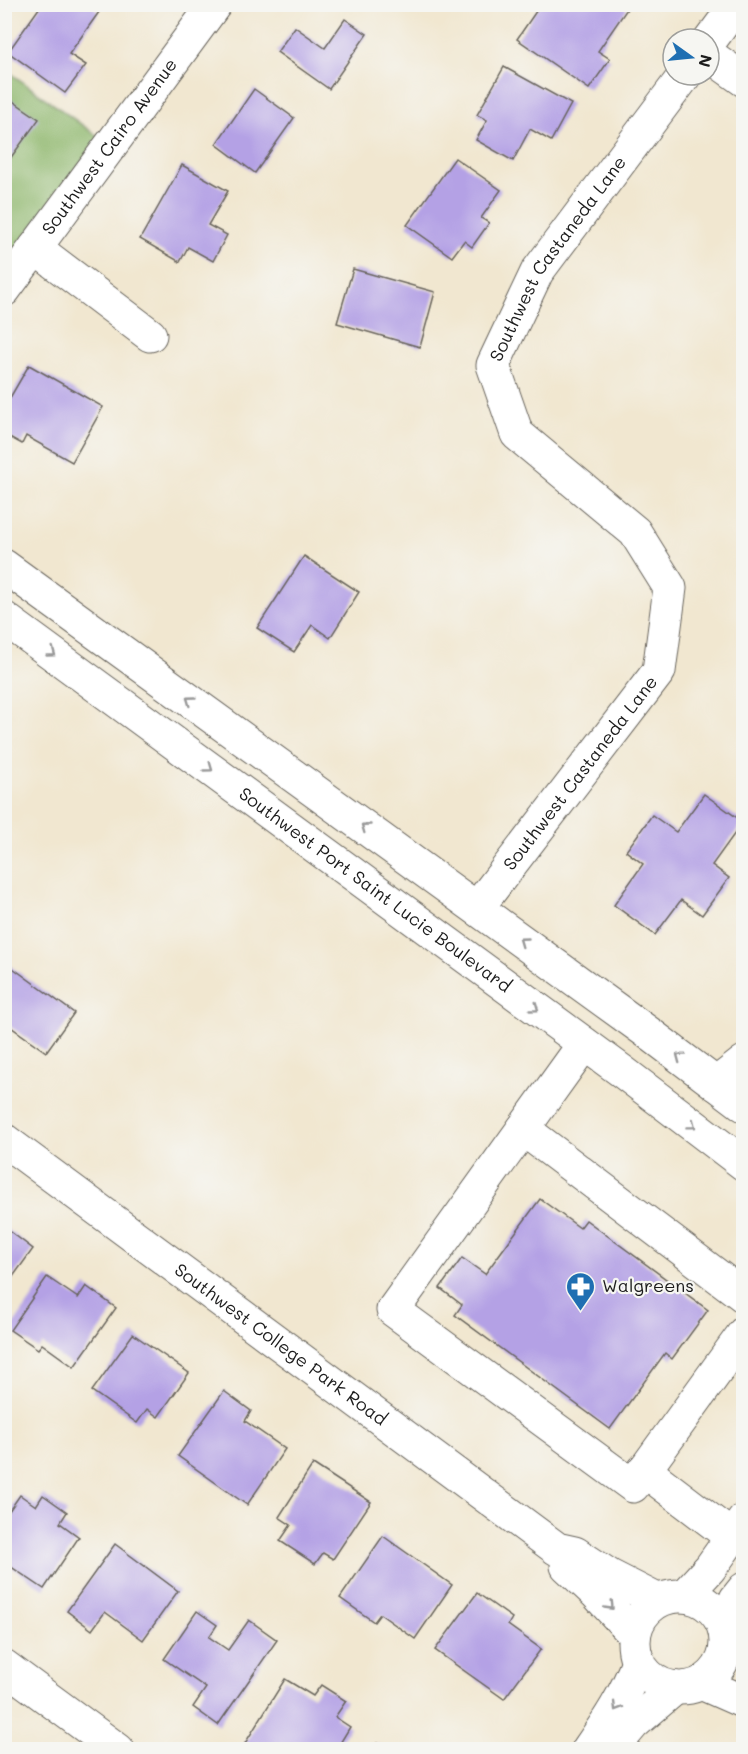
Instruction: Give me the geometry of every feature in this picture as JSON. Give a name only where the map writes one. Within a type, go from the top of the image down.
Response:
[{"type":"street","name":"Southwest Cairo Avenue","points":[[4,290],[215,4]]},
{"type":"street","points":[[720,27],[737,4]]},
{"type":"street","points":[[721,64],[744,80]]},
{"type":"street","name":"Southwest Castaneda Lane","points":[[477,908],[659,671],[670,588],[636,532],[517,434],[493,365],[537,272],[676,87]]},
{"type":"street","points":[[35,248],[150,334]]},
{"type":"street","points":[[4,566],[477,908],[744,1105]]},
{"type":"street","name":"Southwest Port Saint Lucie Boulevard","points":[[4,618],[744,1164]]},
{"type":"street","points":[[584,1044],[393,1310],[633,1486],[744,1333]]},
{"type":"street","points":[[716,1084],[744,1062]]},
{"type":"street","points":[[523,1129],[744,1296]]},
{"type":"street","name":"Southwest College Park Road","points":[[4,1140],[557,1549],[575,1553],[610,1576],[671,1597]]},
{"type":"street","points":[[588,1749],[628,1688],[636,1648],[648,1608],[699,1582],[738,1528],[645,1470]]},
{"type":"street","name":"Southwest College Park Road","points":[[557,1549],[566,1565],[597,1594],[636,1648]]},
{"type":"street","points":[[611,1749],[633,1724],[688,1686],[715,1671],[731,1650],[736,1599],[744,1589]]},
{"type":"street","points":[[671,1597],[698,1599],[708,1606],[719,1616],[731,1650]]},
{"type":"street","points":[[636,1648],[650,1676],[660,1683],[688,1686],[744,1702]]},
{"type":"street","points":[[4,1666],[118,1749]]},
{"type":"green space","points":[[5,69],[100,138],[5,263]]},
{"type":"building","points":[[42,4],[90,4],[99,12],[69,54],[86,65],[65,93],[8,52]]},
{"type":"building","points":[[541,4],[621,4],[627,9],[598,51],[610,59],[589,89],[517,39]]},
{"type":"building","points":[[345,19],[367,34],[329,89],[277,52],[295,27],[325,48]]},
{"type":"building","points":[[504,67],[571,104],[551,141],[530,129],[513,161],[476,140],[487,120],[477,115]]},
{"type":"building","points":[[254,89],[294,118],[255,173],[216,144]]},
{"type":"building","points":[[4,95],[39,119],[4,167]]},
{"type":"building","points":[[455,158],[501,190],[481,218],[489,223],[472,247],[464,241],[452,257],[407,225]]},
{"type":"building","points":[[182,165],[228,191],[208,225],[227,235],[213,261],[188,247],[180,262],[140,239]]},
{"type":"building","points":[[353,269],[435,292],[420,347],[337,323]]},
{"type":"building","points":[[29,365],[103,407],[72,462],[26,436],[22,444],[4,434],[4,408]]},
{"type":"building","points":[[304,556],[359,592],[330,638],[312,625],[294,652],[257,628]]},
{"type":"building","points":[[704,794],[743,822],[712,865],[729,878],[702,915],[681,900],[655,935],[614,905],[643,864],[626,851],[652,815],[676,832]]},
{"type":"building","points":[[6,963],[74,1013],[46,1052],[4,1022]]},
{"type":"building","name":"Walgreens","points":[[540,1199],[580,1228],[586,1220],[708,1310],[672,1359],[665,1353],[610,1429],[455,1315],[462,1305],[440,1288],[462,1258],[485,1274]]},
{"type":"building","points":[[7,1229],[33,1249],[4,1289],[4,1232]]},
{"type":"building","points":[[47,1277],[78,1298],[86,1286],[116,1308],[74,1367],[42,1344],[38,1349],[10,1330]]},
{"type":"building","points":[[133,1334],[189,1373],[158,1417],[147,1409],[137,1423],[92,1391]]},
{"type":"building","points":[[224,1391],[251,1411],[245,1421],[285,1449],[247,1505],[178,1456]]},
{"type":"building","points":[[313,1464],[371,1502],[333,1559],[323,1553],[315,1564],[280,1541],[291,1525],[279,1517]]},
{"type":"building","points":[[20,1495],[36,1506],[43,1495],[67,1512],[60,1523],[79,1537],[44,1589],[4,1562],[4,1518]]},
{"type":"building","points":[[383,1536],[452,1585],[415,1639],[380,1614],[374,1622],[340,1598]]},
{"type":"building","points":[[115,1544],[178,1591],[143,1640],[105,1612],[92,1630],[67,1611]]},
{"type":"building","points":[[477,1593],[512,1618],[508,1625],[541,1649],[504,1699],[435,1650]]},
{"type":"building","points":[[197,1611],[217,1625],[209,1637],[228,1650],[249,1620],[277,1640],[218,1725],[193,1707],[206,1688],[164,1659]]},
{"type":"building","points":[[285,1679],[313,1696],[321,1685],[346,1701],[335,1717],[350,1727],[336,1750],[293,1750],[282,1743],[278,1750],[251,1750],[244,1745]]},
{"type":"building","points":[[377,1743],[387,1750],[373,1750]]},
{"type":"place","name":"Walgreens","points":[[581,1312]]}]
